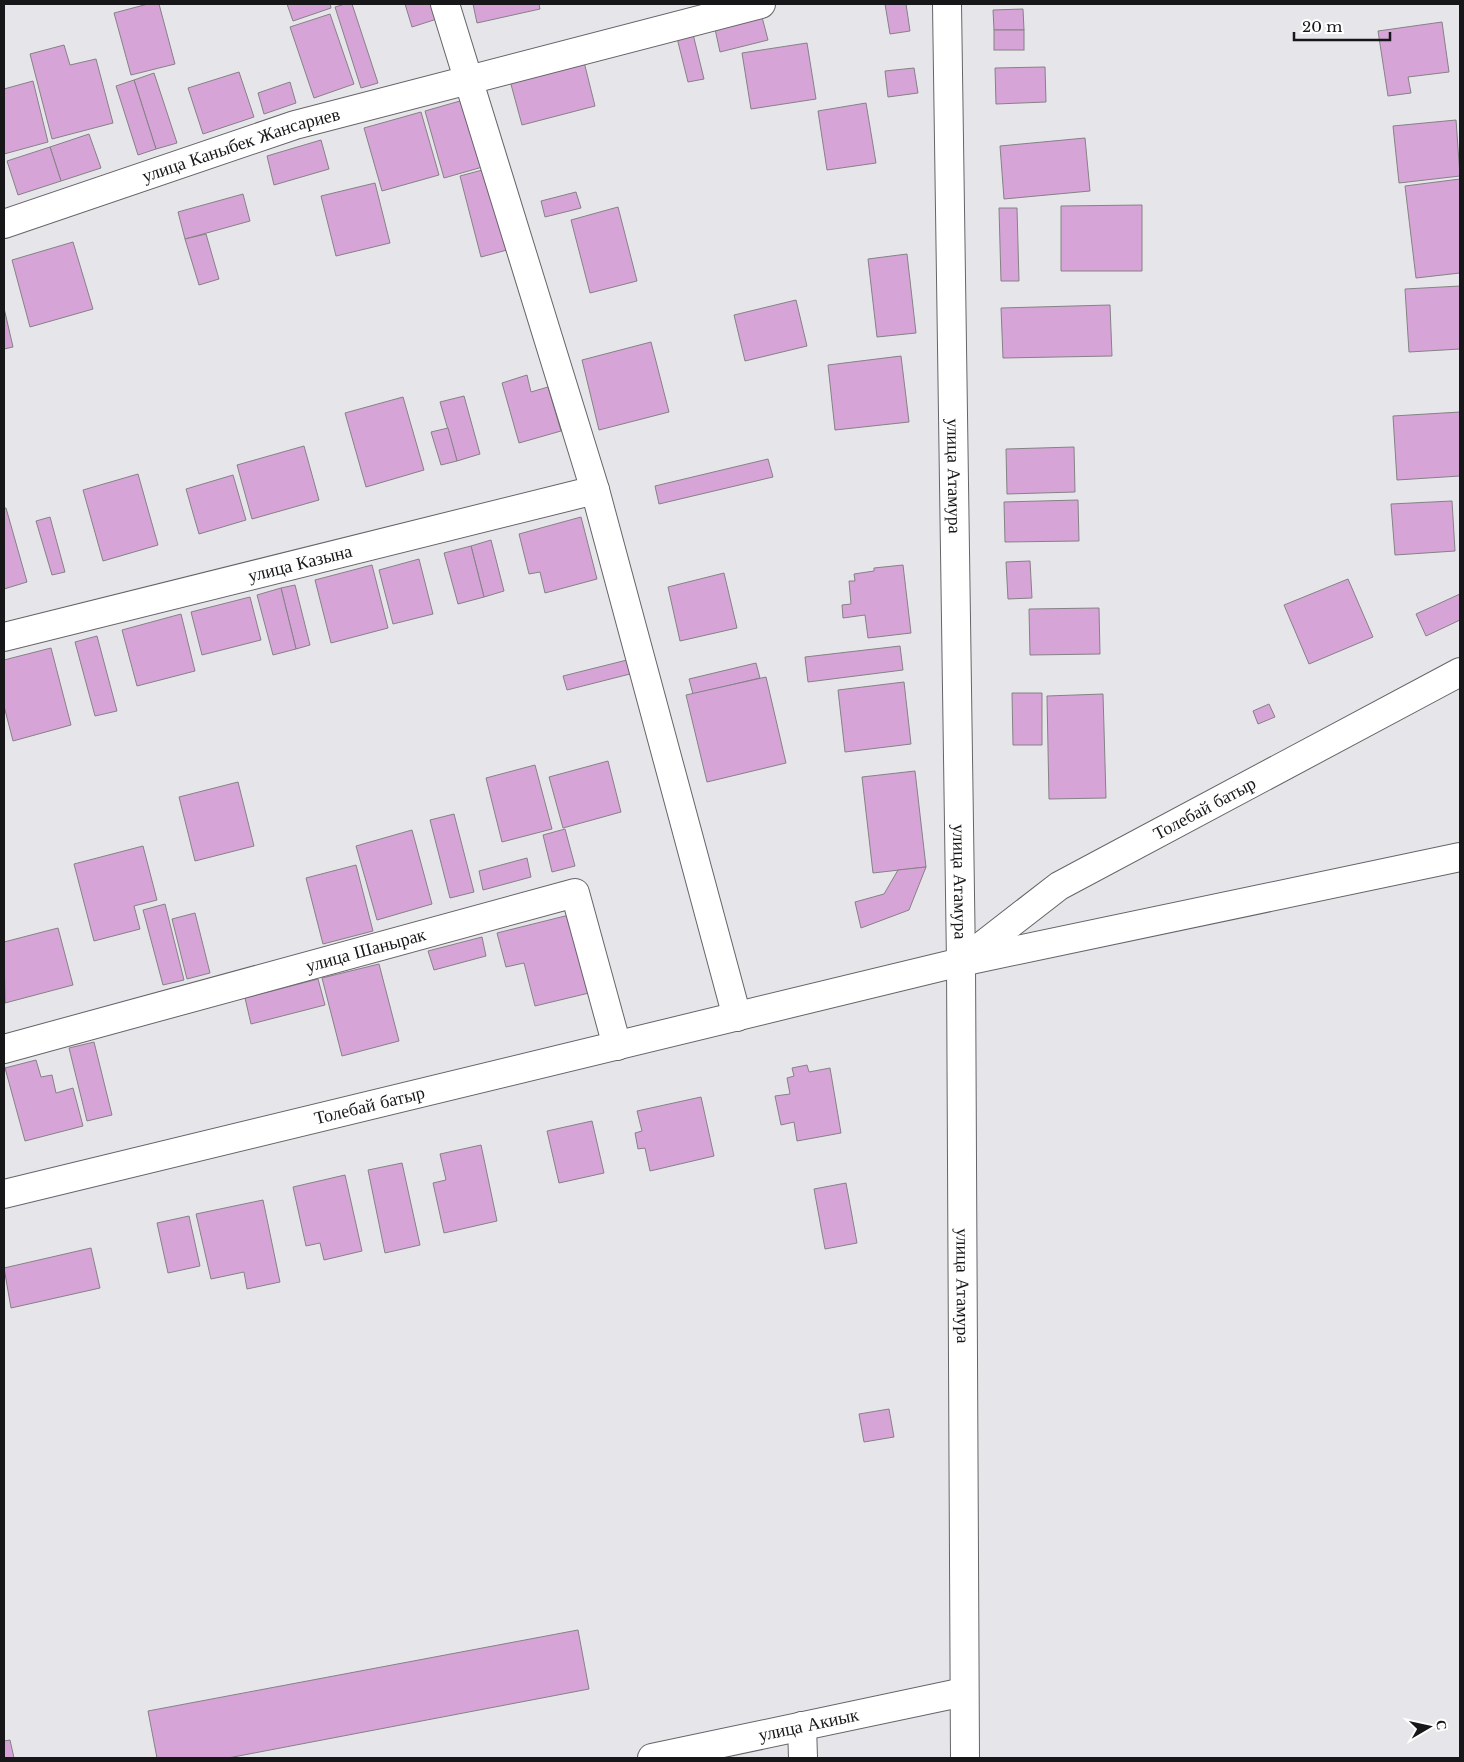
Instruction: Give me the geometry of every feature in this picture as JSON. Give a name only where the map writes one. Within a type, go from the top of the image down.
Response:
[{"type":"street","points":[[445,4],[474,78],[595,490],[737,1017]]},
{"type":"street","name":"улица Каныбек Жансариев","points":[[4,224],[295,125],[761,4]]},
{"type":"street","name":"улица Атамура","points":[[947,4],[961,962],[965,1758]]},
{"type":"street","name":"улица Казына","points":[[4,636],[595,490]]},
{"type":"street","name":"Толебай батыр","points":[[961,962],[1059,886],[1460,672]]},
{"type":"street","name":"Толебай батыр","points":[[4,1194],[961,962],[1460,857]]},
{"type":"street","name":"улица Шанырак","points":[[4,1049],[574,893],[617,1046]]},
{"type":"street","name":"улица Акиык","points":[[652,1758],[964,1692]]},
{"type":"street","points":[[802,1726],[802,1758]]},
{"type":"building","points":[[148,4],[159,4],[175,64],[131,75],[114,13]]},
{"type":"building","points":[[287,4],[330,4],[331,8],[293,21]]},
{"type":"building","points":[[352,4],[378,83],[361,88],[335,7]]},
{"type":"building","points":[[405,4],[435,4],[440,18],[412,27]]},
{"type":"building","points":[[473,4],[539,4],[540,9],[477,23]]},
{"type":"building","points":[[885,4],[906,4],[910,31],[890,34]]},
{"type":"building","points":[[1023,9],[1024,30],[994,30],[993,10]]},
{"type":"building","points":[[330,14],[354,84],[314,98],[290,27]]},
{"type":"building","points":[[762,17],[768,40],[720,52],[715,29]]},
{"type":"building","points":[[1442,22],[1449,72],[1408,77],[1411,93],[1388,96],[1378,31]]},
{"type":"building","points":[[692,30],[704,79],[688,82],[676,34]]},
{"type":"building","points":[[994,30],[1024,30],[1024,50],[994,50]]},
{"type":"building","points":[[807,43],[816,99],[751,109],[742,53]]},
{"type":"building","points":[[64,45],[70,65],[96,59],[113,123],[52,139],[30,54]]},
{"type":"building","points":[[583,58],[595,106],[522,125],[509,77]]},
{"type":"building","points":[[1045,67],[1046,102],[996,104],[995,68]]},
{"type":"building","points":[[914,68],[918,93],[888,97],[885,71]]},
{"type":"building","points":[[239,72],[254,117],[203,134],[188,88]]},
{"type":"building","points":[[154,73],[177,143],[156,149],[134,80]]},
{"type":"building","points":[[134,80],[156,149],[138,155],[116,86]]},
{"type":"building","points":[[33,81],[48,142],[4,154],[4,89]]},
{"type":"building","points":[[290,82],[296,103],[264,114],[258,93]]},
{"type":"building","points":[[467,99],[486,166],[444,178],[425,111]]},
{"type":"building","points":[[866,103],[876,163],[827,170],[818,111]]},
{"type":"building","points":[[421,112],[439,175],[382,191],[364,128]]},
{"type":"building","points":[[1456,120],[1460,176],[1399,183],[1393,126]]},
{"type":"building","points":[[89,134],[101,168],[61,181],[50,147]]},
{"type":"building","points":[[1085,138],[1090,191],[1004,199],[1000,146]]},
{"type":"building","points":[[321,140],[329,169],[274,185],[267,156]]},
{"type":"building","points":[[50,147],[61,181],[18,195],[7,161]]},
{"type":"building","points":[[486,169],[507,250],[481,257],[460,176]]},
{"type":"building","points":[[1460,179],[1460,273],[1416,278],[1405,186]]},
{"type":"building","points":[[375,183],[390,243],[336,256],[321,196]]},
{"type":"building","points":[[576,192],[581,208],[545,217],[541,201]]},
{"type":"building","points":[[243,194],[250,221],[185,239],[178,212]]},
{"type":"building","points":[[1142,205],[1142,271],[1061,271],[1061,206]]},
{"type":"building","points":[[618,207],[637,281],[590,293],[571,220]]},
{"type":"building","points":[[999,208],[1017,208],[1019,281],[1001,281]]},
{"type":"building","points":[[206,234],[219,279],[199,285],[185,239]]},
{"type":"building","points":[[73,242],[93,309],[30,327],[12,260]]},
{"type":"building","points":[[907,254],[916,333],[877,337],[868,259]]},
{"type":"building","points":[[1460,286],[1460,349],[1409,352],[1405,289]]},
{"type":"building","points":[[796,300],[807,346],[745,361],[734,315]]},
{"type":"building","points":[[1110,305],[1112,356],[1003,358],[1001,308]]},
{"type":"building","points":[[4,308],[13,347],[4,349]]},
{"type":"building","points":[[651,342],[669,412],[599,430],[582,360]]},
{"type":"building","points":[[901,356],[909,422],[835,430],[828,365]]},
{"type":"building","points":[[527,375],[531,392],[548,387],[561,431],[519,443],[502,383]]},
{"type":"building","points":[[464,396],[480,454],[457,461],[440,402]]},
{"type":"building","points":[[403,397],[424,470],[366,487],[345,413]]},
{"type":"building","points":[[1460,412],[1460,476],[1397,480],[1393,416]]},
{"type":"building","points":[[448,428],[457,461],[441,465],[431,432]]},
{"type":"building","points":[[304,446],[319,500],[252,519],[237,465]]},
{"type":"building","points":[[1074,447],[1075,492],[1007,494],[1006,449]]},
{"type":"building","points":[[768,459],[773,477],[659,504],[655,486]]},
{"type":"building","points":[[138,474],[158,545],[103,561],[83,490]]},
{"type":"building","points":[[233,475],[246,520],[199,534],[186,489]]},
{"type":"building","points":[[1078,500],[1079,541],[1005,542],[1004,502]]},
{"type":"building","points":[[1452,501],[1455,551],[1395,555],[1391,504]]},
{"type":"building","points":[[4,508],[6,508],[27,582],[4,589]]},
{"type":"building","points":[[50,517],[65,572],[52,575],[36,521]]},
{"type":"building","points":[[581,517],[597,579],[545,593],[540,572],[529,574],[519,534]]},
{"type":"building","points":[[491,540],[504,591],[484,597],[471,546]]},
{"type":"building","points":[[471,546],[484,597],[458,604],[444,553]]},
{"type":"building","points":[[419,559],[433,614],[393,624],[379,570]]},
{"type":"building","points":[[1030,561],[1032,598],[1008,599],[1006,562]]},
{"type":"building","points":[[372,565],[388,628],[331,643],[315,580]]},
{"type":"building","points":[[903,565],[911,633],[868,638],[865,615],[843,618],[842,605],[851,604],[849,581],[855,581],[854,574],[874,571],[874,568]]},
{"type":"building","points":[[724,573],[737,628],[680,641],[668,587]]},
{"type":"building","points":[[1348,579],[1373,637],[1309,664],[1284,605]]},
{"type":"building","points":[[295,585],[310,645],[296,649],[281,588]]},
{"type":"building","points":[[281,588],[296,649],[273,655],[257,595]]},
{"type":"building","points":[[1460,594],[1460,620],[1426,636],[1416,614]]},
{"type":"building","points":[[250,597],[261,640],[202,655],[191,612]]},
{"type":"building","points":[[1099,608],[1100,654],[1030,655],[1029,609]]},
{"type":"building","points":[[181,614],[195,671],[137,686],[122,630]]},
{"type":"building","points":[[97,636],[117,711],[95,716],[75,642]]},
{"type":"building","points":[[900,646],[903,670],[808,682],[805,657]]},
{"type":"building","points":[[51,648],[71,725],[13,741],[4,706],[4,660]]},
{"type":"building","points":[[627,660],[630,674],[567,690],[563,676]]},
{"type":"building","points":[[756,663],[760,678],[693,694],[689,679]]},
{"type":"building","points":[[766,677],[786,763],[707,782],[686,695]]},
{"type":"building","points":[[904,682],[911,744],[845,752],[838,690]]},
{"type":"building","points":[[1012,693],[1042,693],[1042,745],[1013,745]]},
{"type":"building","points":[[1103,694],[1106,798],[1049,799],[1047,696]]},
{"type":"building","points":[[1269,704],[1275,717],[1258,724],[1253,711]]},
{"type":"building","points":[[608,761],[621,812],[563,828],[549,777]]},
{"type":"building","points":[[535,765],[552,829],[502,842],[486,778]]},
{"type":"building","points":[[915,771],[926,867],[873,873],[862,777]]},
{"type":"building","points":[[238,782],[254,846],[195,861],[179,797]]},
{"type":"building","points":[[454,814],[474,892],[450,898],[430,820]]},
{"type":"building","points":[[565,829],[575,866],[552,872],[543,835]]},
{"type":"building","points":[[412,830],[432,904],[377,920],[356,846]]},
{"type":"building","points":[[143,846],[157,900],[134,906],[140,929],[94,941],[74,864]]},
{"type":"building","points":[[527,858],[531,877],[483,890],[479,871]]},
{"type":"building","points":[[356,865],[373,931],[323,944],[306,878]]},
{"type":"building","points":[[926,867],[909,910],[861,928],[855,902],[884,894],[898,870]]},
{"type":"building","points":[[165,904],[184,980],[163,985],[143,910]]},
{"type":"building","points":[[195,913],[210,973],[187,979],[172,919]]},
{"type":"building","points":[[569,915],[589,993],[535,1006],[524,963],[506,967],[497,933]]},
{"type":"building","points":[[58,928],[73,985],[5,1003],[4,942]]},
{"type":"building","points":[[482,937],[486,956],[434,970],[428,951]]},
{"type":"building","points":[[379,964],[399,1041],[342,1056],[322,978]]},
{"type":"building","points":[[318,979],[325,1005],[251,1024],[245,998]]},
{"type":"building","points":[[94,1042],[112,1115],[87,1121],[69,1048]]},
{"type":"building","points":[[36,1060],[41,1077],[52,1075],[56,1093],[73,1088],[83,1126],[25,1141],[5,1068]]},
{"type":"building","points":[[807,1065],[809,1072],[830,1068],[841,1133],[797,1141],[794,1122],[781,1125],[775,1096],[790,1094],[787,1078],[794,1076],[792,1068]]},
{"type":"building","points":[[701,1097],[714,1156],[650,1171],[645,1148],[638,1149],[635,1133],[642,1131],[637,1111]]},
{"type":"building","points":[[592,1121],[604,1173],[559,1183],[547,1131]]},
{"type":"building","points":[[481,1145],[497,1221],[444,1233],[433,1183],[446,1180],[440,1154]]},
{"type":"building","points":[[402,1163],[420,1245],[385,1253],[368,1170]]},
{"type":"building","points":[[345,1175],[362,1251],[324,1260],[320,1243],[306,1246],[293,1187]]},
{"type":"building","points":[[846,1183],[857,1243],[825,1249],[814,1189]]},
{"type":"building","points":[[263,1200],[280,1282],[247,1289],[244,1272],[211,1279],[196,1214]]},
{"type":"building","points":[[189,1216],[200,1266],[168,1273],[157,1223]]},
{"type":"building","points":[[91,1248],[100,1288],[11,1308],[4,1268]]},
{"type":"building","points":[[889,1409],[894,1437],[864,1442],[859,1414]]},
{"type":"building","points":[[578,1630],[589,1689],[228,1758],[157,1758],[148,1711]]},
{"type":"building","points":[[10,1740],[14,1758],[4,1758],[4,1741]]}]
